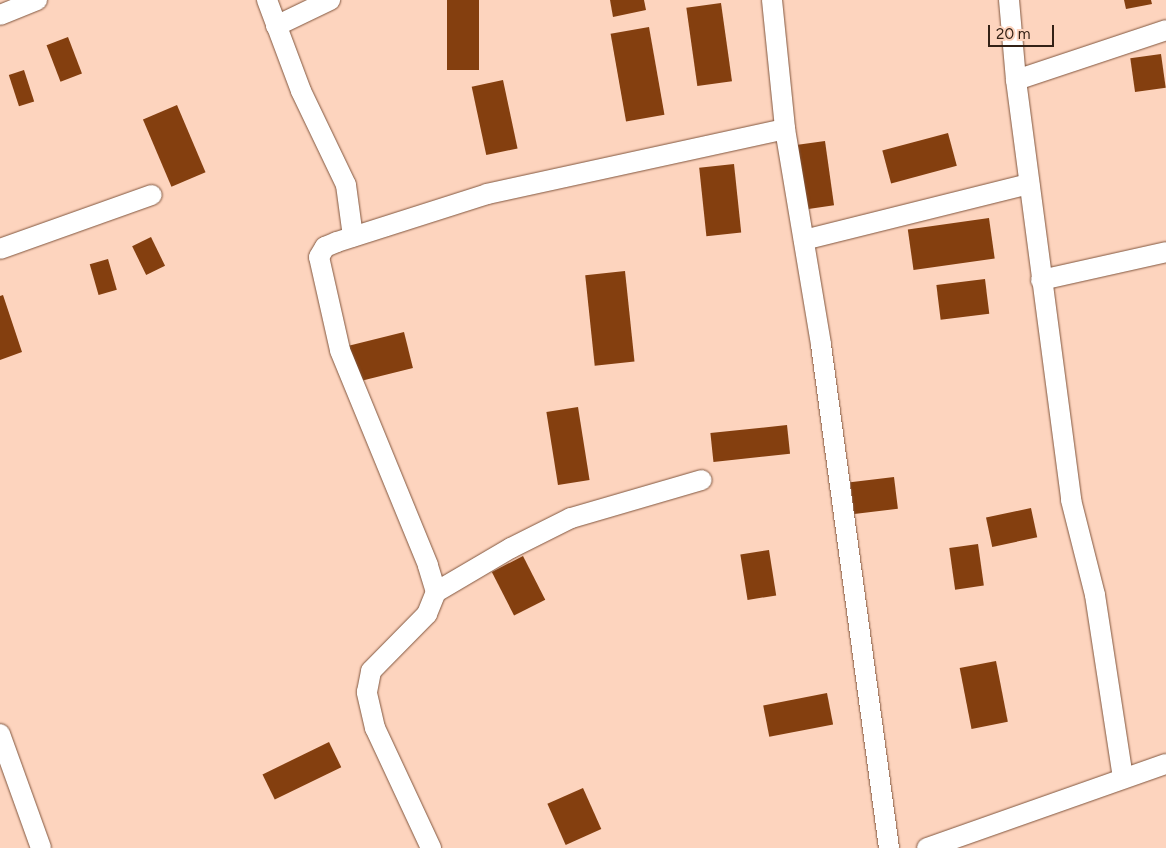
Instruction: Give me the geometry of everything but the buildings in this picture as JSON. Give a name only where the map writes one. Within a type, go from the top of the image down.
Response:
[{"type":"street","points":[[0,15],[37,0]]},
{"type":"street","points":[[267,0],[301,91],[337,159],[346,184],[354,237]]},
{"type":"street","points":[[276,26],[330,0]]},
{"type":"street","points":[[772,0],[785,129],[821,345],[889,848]]},
{"type":"street","points":[[1009,0],[1016,80],[1071,500],[1095,595],[1123,778]]},
{"type":"street","points":[[1016,80],[1166,30]]},
{"type":"street","points":[[436,592],[428,565],[340,350],[320,269],[320,257],[325,247],[488,194],[785,129]]},
{"type":"street","points":[[804,240],[1029,184]]},
{"type":"street","points":[[0,249],[152,195]]},
{"type":"street","points":[[1041,280],[1166,252]]},
{"type":"street","points":[[431,848],[375,728],[367,692],[371,671],[427,614],[436,592],[511,548],[571,518],[702,480]]},
{"type":"street","points":[[0,734],[41,848]]},
{"type":"street","points":[[926,848],[1166,764]]}]
